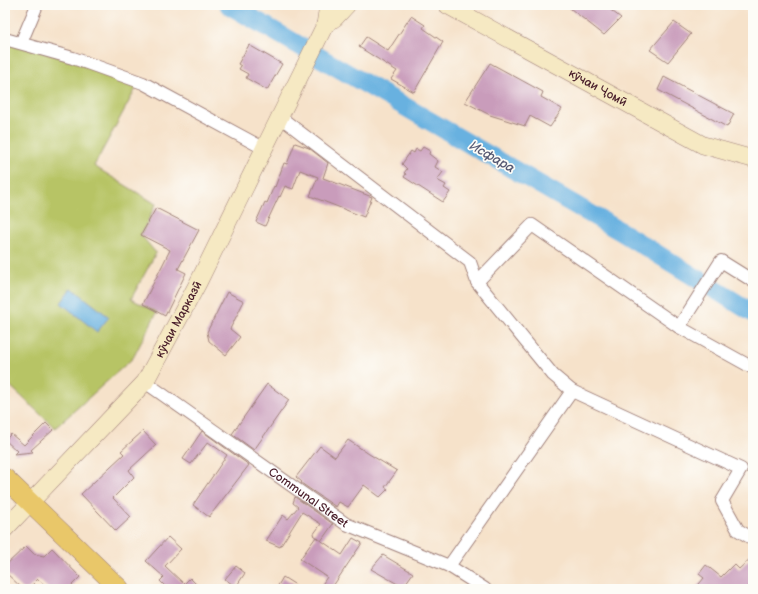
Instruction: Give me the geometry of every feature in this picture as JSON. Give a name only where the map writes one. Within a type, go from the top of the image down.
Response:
[{"type":"main road","points":[[323,29],[328,5]]},
{"type":"main road","points":[[323,29],[346,5]]},
{"type":"main road","name":"кӯчаи Ҷомӣ","points":[[447,5],[703,145],[753,159]]},
{"type":"main road","name":"кӯчаи Марказӣ","points":[[5,529],[30,501],[145,382],[198,283],[323,29]]},
{"type":"main road","points":[[5,478],[120,589]]},
{"type":"street","points":[[21,43],[37,5]]},
{"type":"street","points":[[5,39],[73,58],[143,83],[264,149]]},
{"type":"street","points":[[280,117],[470,262],[477,282],[553,375],[572,391],[741,470],[722,501],[738,530],[753,539]]},
{"type":"street","points":[[477,282],[532,225],[753,368]]},
{"type":"street","points":[[682,322],[722,261],[753,281]]},
{"type":"street","name":"Communal Street","points":[[145,382],[346,524],[449,566],[485,589]]},
{"type":"street","points":[[449,566],[572,391]]},
{"type":"green space","points":[[5,40],[140,81],[94,166],[156,204],[141,235],[156,253],[131,299],[157,312],[133,358],[55,428],[5,381]]},
{"type":"water","points":[[72,288],[109,317],[97,332],[61,303]]},
{"type":"building","points":[[566,5],[604,5],[621,18],[604,35]]},
{"type":"building","points":[[411,16],[425,25],[423,28],[443,42],[414,92],[391,79],[397,71],[359,47],[366,37],[388,51]]},
{"type":"building","points":[[674,22],[691,34],[668,62],[650,50]]},
{"type":"building","points":[[249,45],[282,64],[267,90],[246,78],[248,74],[239,69],[241,66],[238,64]]},
{"type":"building","points":[[490,63],[543,92],[541,97],[562,109],[550,127],[530,116],[525,126],[490,115],[465,102]]},
{"type":"building","points":[[664,77],[734,114],[727,127],[658,90]]},
{"type":"building","points":[[295,143],[309,148],[328,163],[323,178],[372,197],[364,217],[310,196],[318,177],[300,170],[293,189],[285,186],[265,226],[256,222],[265,202],[267,203],[274,186],[275,187],[284,163],[287,164]]},
{"type":"building","points":[[423,147],[430,151],[429,154],[438,161],[435,167],[443,172],[437,180],[446,185],[444,188],[450,192],[443,202],[404,177],[406,174],[404,173],[407,169],[402,164],[411,151],[414,153],[416,149],[420,151]]},
{"type":"building","points":[[156,208],[199,230],[178,269],[186,273],[165,316],[143,304],[170,250],[141,235]]},
{"type":"building","points":[[227,292],[244,301],[230,329],[240,337],[226,355],[209,341],[207,332]]},
{"type":"building","points":[[267,384],[289,400],[254,450],[232,434]]},
{"type":"building","points":[[46,423],[53,430],[31,450],[33,452],[14,454],[17,451],[5,440],[11,434],[24,445]]},
{"type":"building","points":[[143,431],[156,445],[129,470],[134,477],[113,498],[131,517],[116,531],[81,494],[124,454],[121,451]]},
{"type":"building","points":[[202,431],[249,465],[209,517],[193,505],[227,455],[208,442],[191,464],[183,459]]},
{"type":"building","points":[[348,440],[397,471],[385,487],[388,489],[380,497],[364,485],[348,507],[339,502],[336,507],[301,483],[302,482],[296,477],[320,446],[335,457]]},
{"type":"building","points":[[295,497],[333,524],[321,541],[313,535],[321,524],[302,512],[280,547],[266,541],[283,515],[288,519],[298,507],[293,503]]},
{"type":"building","points":[[168,537],[181,549],[165,566],[184,584],[190,578],[201,589],[168,589],[160,581],[164,577],[146,561]]},
{"type":"building","points":[[316,537],[342,555],[353,538],[362,543],[331,589],[319,589],[327,577],[300,559]]},
{"type":"building","points":[[26,546],[34,554],[44,556],[52,548],[80,577],[68,589],[49,589],[38,579],[28,589],[23,589],[5,572],[5,566]]},
{"type":"building","points":[[383,555],[413,573],[403,587],[371,569]]},
{"type":"building","points":[[753,556],[753,582],[746,589],[695,589],[704,578],[699,574],[706,565],[721,577],[734,564],[739,569]]},
{"type":"building","points":[[236,566],[245,573],[236,587],[225,579]]},
{"type":"building","points":[[283,577],[302,589],[276,589]]},
{"type":"waterway","name":"Исфара","points":[[229,5],[620,231],[753,313]]}]
